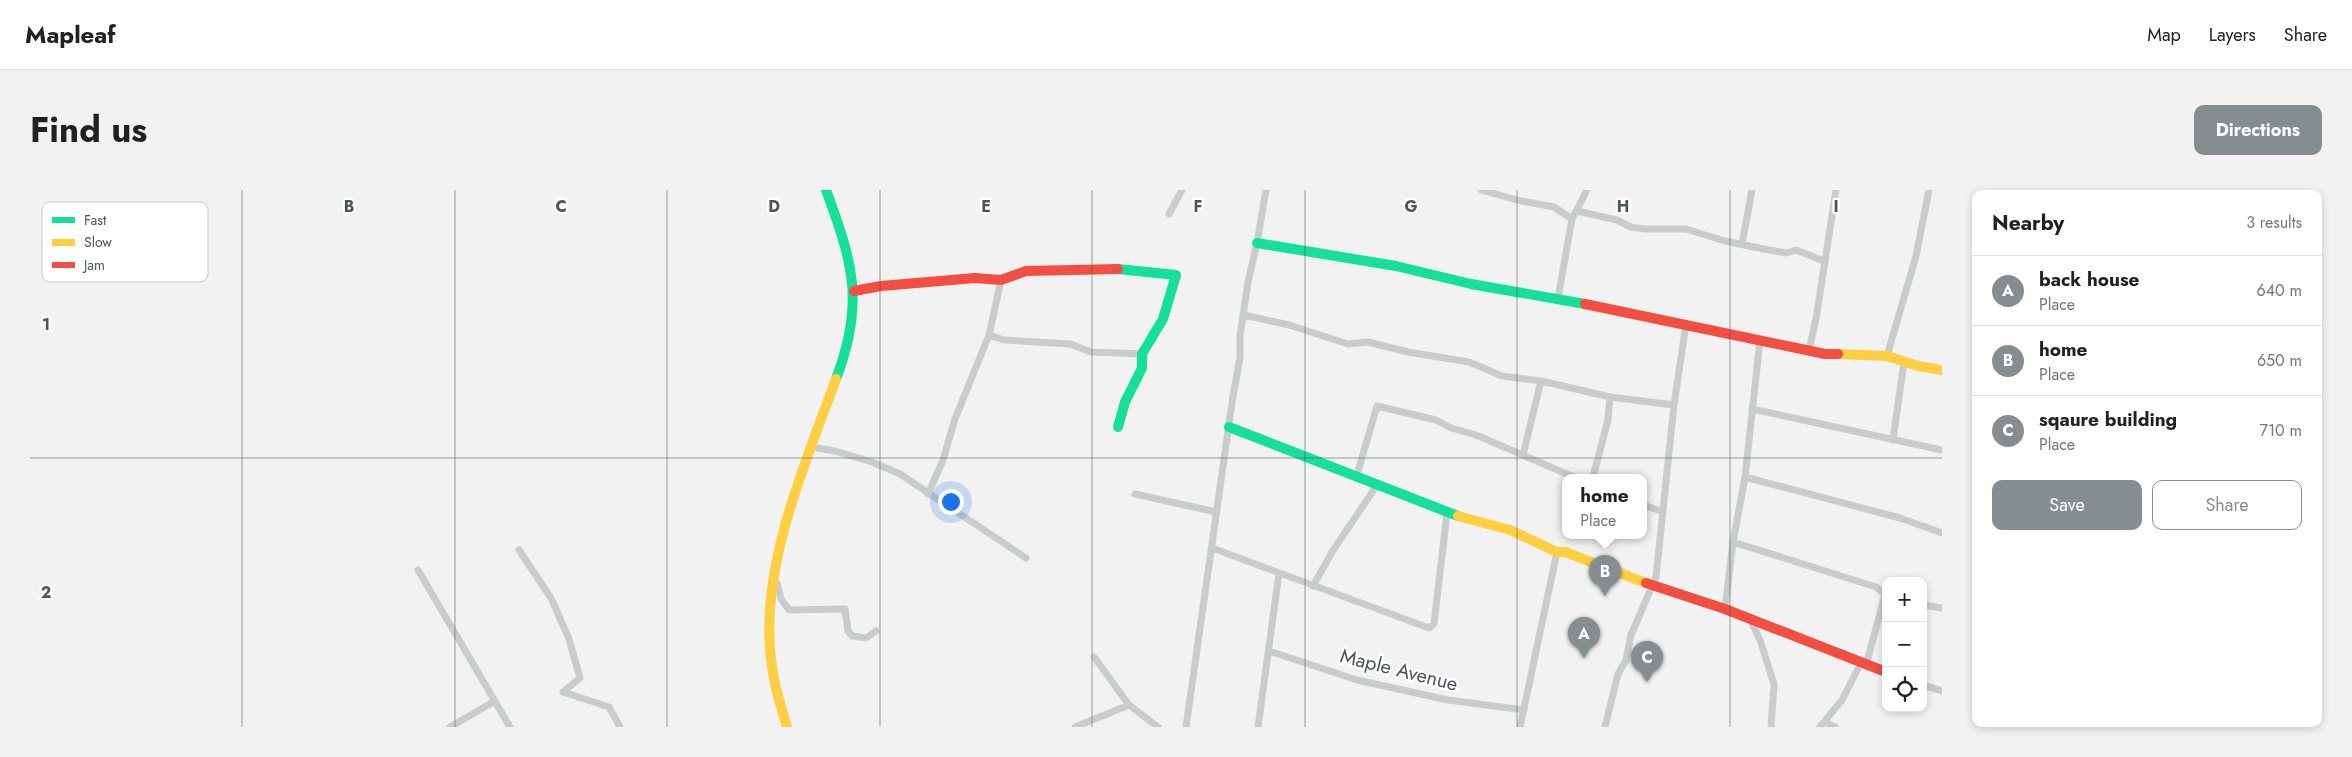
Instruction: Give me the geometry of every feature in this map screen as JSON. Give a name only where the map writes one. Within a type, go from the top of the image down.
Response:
[{"type":"street","points":[[787,727],[774,683],[769,656],[775,575],[802,473],[842,362],[851,328],[854,291],[848,252],[826,190]]},
{"type":"street","points":[[1169,214],[1182,190]]},
{"type":"street","points":[[1186,727],[1240,358],[1240,336],[1265,190]]},
{"type":"street","points":[[1481,190],[1505,193],[1554,207],[1572,219]]},
{"type":"street","points":[[1558,298],[1572,219],[1587,190]]},
{"type":"street","points":[[1742,244],[1752,190]]},
{"type":"street","points":[[1809,350],[1816,319],[1836,190]]},
{"type":"street","points":[[1887,356],[1916,256],[1929,190]]},
{"type":"street","points":[[1577,211],[1616,220],[1630,227],[1686,229],[1725,241],[1786,253],[1796,250],[1824,261]]},
{"type":"street","points":[[1257,243],[1396,266],[1471,284],[1558,298],[1825,354],[1887,356],[1904,362],[1942,370]]},
{"type":"street","points":[[854,291],[881,286],[975,278],[1001,280],[1026,271],[1102,268],[1176,276],[1162,319],[1142,354],[1142,368],[1125,402],[1118,426]]},
{"type":"street","points":[[928,494],[943,460],[955,418],[988,335],[1001,280]]},
{"type":"street","points":[[1244,315],[1289,324],[1348,344],[1368,342],[1408,352],[1469,362],[1502,376],[1541,381],[1610,397],[1674,404]]},
{"type":"street","points":[[1605,727],[1618,674],[1626,660],[1631,635],[1656,577],[1674,404],[1686,324]]},
{"type":"street","points":[[988,335],[1004,340],[1070,344],[1091,352],[1142,354]]},
{"type":"street","points":[[1725,610],[1733,542],[1745,477],[1760,340]]},
{"type":"street","points":[[1893,440],[1904,362]]},
{"type":"street","points":[[1523,455],[1541,381]]},
{"type":"street","points":[[1595,474],[1608,420],[1610,397]]},
{"type":"street","points":[[1358,475],[1377,406],[1436,420],[1451,428],[1523,455],[1565,474]]},
{"type":"street","points":[[1752,410],[1942,450]]},
{"type":"street","points":[[1229,427],[1358,475],[1377,485],[1447,513],[1510,530],[1557,552],[1565,552],[1653,586],[1750,619],[1882,671]]},
{"type":"street","points":[[812,446],[872,462],[900,474],[1026,558]]},
{"type":"street","points":[[1745,477],[1900,518],[1942,533]]},
{"type":"street","points":[[1314,586],[1332,552],[1377,485]]},
{"type":"street","points":[[1135,494],[1216,512]]},
{"type":"street","points":[[1647,506],[1663,512]]},
{"type":"street","points":[[1212,548],[1429,628],[1434,624],[1447,513]]},
{"type":"street","points":[[1733,542],[1876,587],[1882,592]]},
{"type":"street","points":[[519,550],[551,598],[569,639],[580,678],[563,692],[609,707],[620,727]]},
{"type":"street","points":[[1520,727],[1557,552]]},
{"type":"street","points":[[418,570],[510,727]]},
{"type":"street","points":[[1258,727],[1279,573]]},
{"type":"street","points":[[775,575],[781,599],[789,610],[845,609],[848,631],[852,636],[866,638],[876,631]]},
{"type":"street","points":[[1927,605],[1942,608]]},
{"type":"street","points":[[1836,727],[1822,724],[1846,694],[1864,664],[1882,608]]},
{"type":"street","points":[[1750,619],[1772,676],[1774,699],[1771,727]]},
{"type":"street","name":"Maple Avenue","points":[[1269,650],[1357,680],[1448,700],[1524,710]]},
{"type":"street","points":[[1094,658],[1129,705],[1158,727]]},
{"type":"street","points":[[1927,686],[1942,691]]},
{"type":"street","points":[[450,727],[495,701]]},
{"type":"street","points":[[1076,727],[1129,705]]},
{"type":"traffic: fast","points":[[826,190],[843,240],[852,283],[853,305],[850,328],[845,352],[836,379]]},
{"type":"traffic: fast","points":[[1257,243],[1396,266],[1471,284],[1585,304]]},
{"type":"traffic: fast","points":[[1118,269],[1176,275],[1163,319],[1142,354],[1142,368],[1125,402],[1118,427]]},
{"type":"traffic: fast","points":[[1229,427],[1458,516]]},
{"type":"traffic: slow","points":[[1838,354],[1887,356],[1918,366],[1942,370]]},
{"type":"traffic: slow","points":[[787,727],[776,689],[770,649],[773,581],[789,511],[836,379]]},
{"type":"traffic: slow","points":[[1458,516],[1510,530],[1557,552],[1565,552],[1646,583]]},
{"type":"traffic: jam","points":[[854,291],[881,286],[975,278],[1001,280],[1026,271],[1118,269]]},
{"type":"traffic: jam","points":[[1585,304],[1825,354],[1838,354]]},
{"type":"traffic: jam","points":[[1646,583],[1725,609],[1882,670]]},
{"type":"place","name":"home","points":[[1605,596]]},
{"type":"place","name":"back house","points":[[1584,658]]},
{"type":"place","name":"sqaure building","points":[[1647,682]]}]
